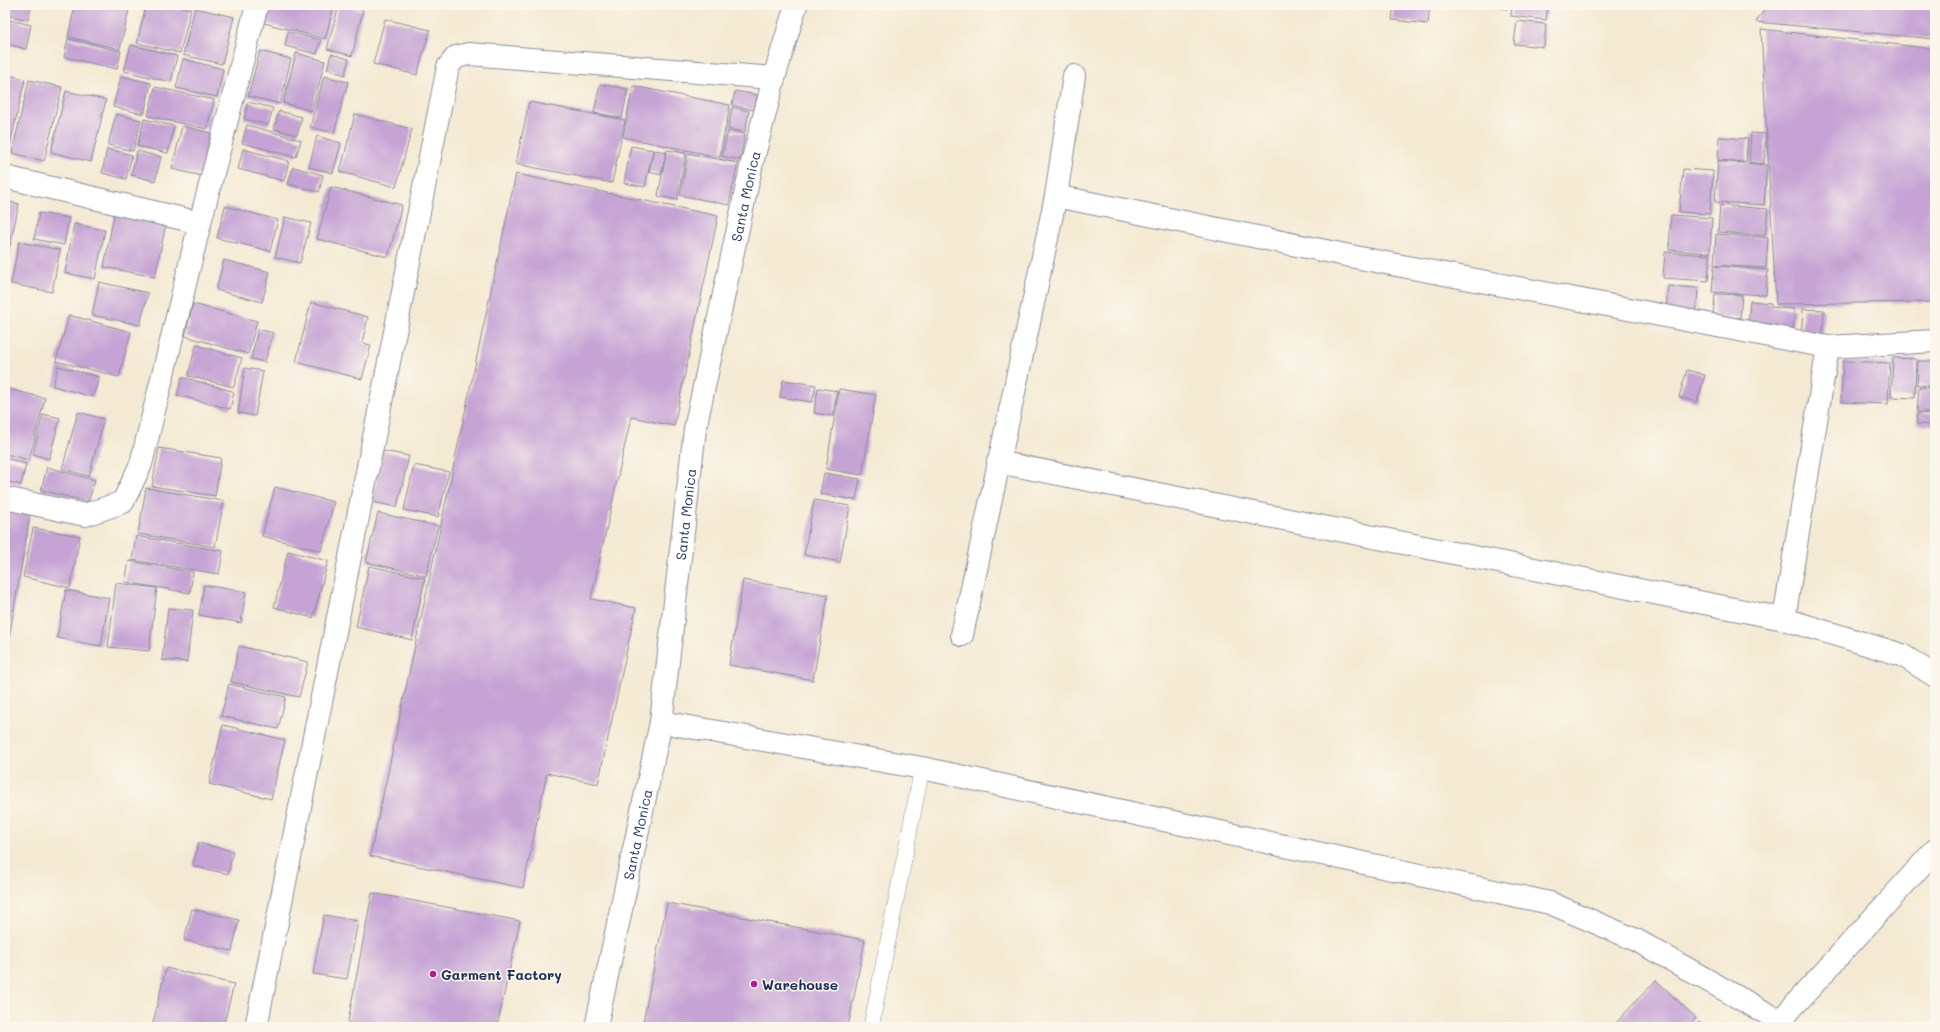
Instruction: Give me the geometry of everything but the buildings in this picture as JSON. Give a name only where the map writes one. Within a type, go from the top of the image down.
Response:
[{"type":"street","points":[[5,498],[85,515],[123,502],[141,464],[200,223],[258,5]]},
{"type":"street","name":"Santa Monica","points":[[596,1027],[661,722],[694,429],[752,163],[774,78],[796,5]]},
{"type":"street","points":[[256,1027],[448,67],[456,57],[469,54],[774,78]]},
{"type":"street","points":[[962,635],[1056,196],[1074,76]]},
{"type":"street","points":[[5,176],[200,223]]},
{"type":"street","points":[[1056,196],[1365,260],[1828,347],[1935,341]]},
{"type":"street","points":[[1784,619],[1828,347]]},
{"type":"street","points":[[998,462],[1784,619],[1902,656],[1935,676]]},
{"type":"street","points":[[661,722],[922,768],[1550,903],[1636,940],[1780,1025],[1935,850]]},
{"type":"lane","points":[[871,1027],[922,768]]},
{"type":"place","name":"Garment Factory","points":[[433,974]]},
{"type":"place","name":"Warehouse","points":[[754,984]]}]
